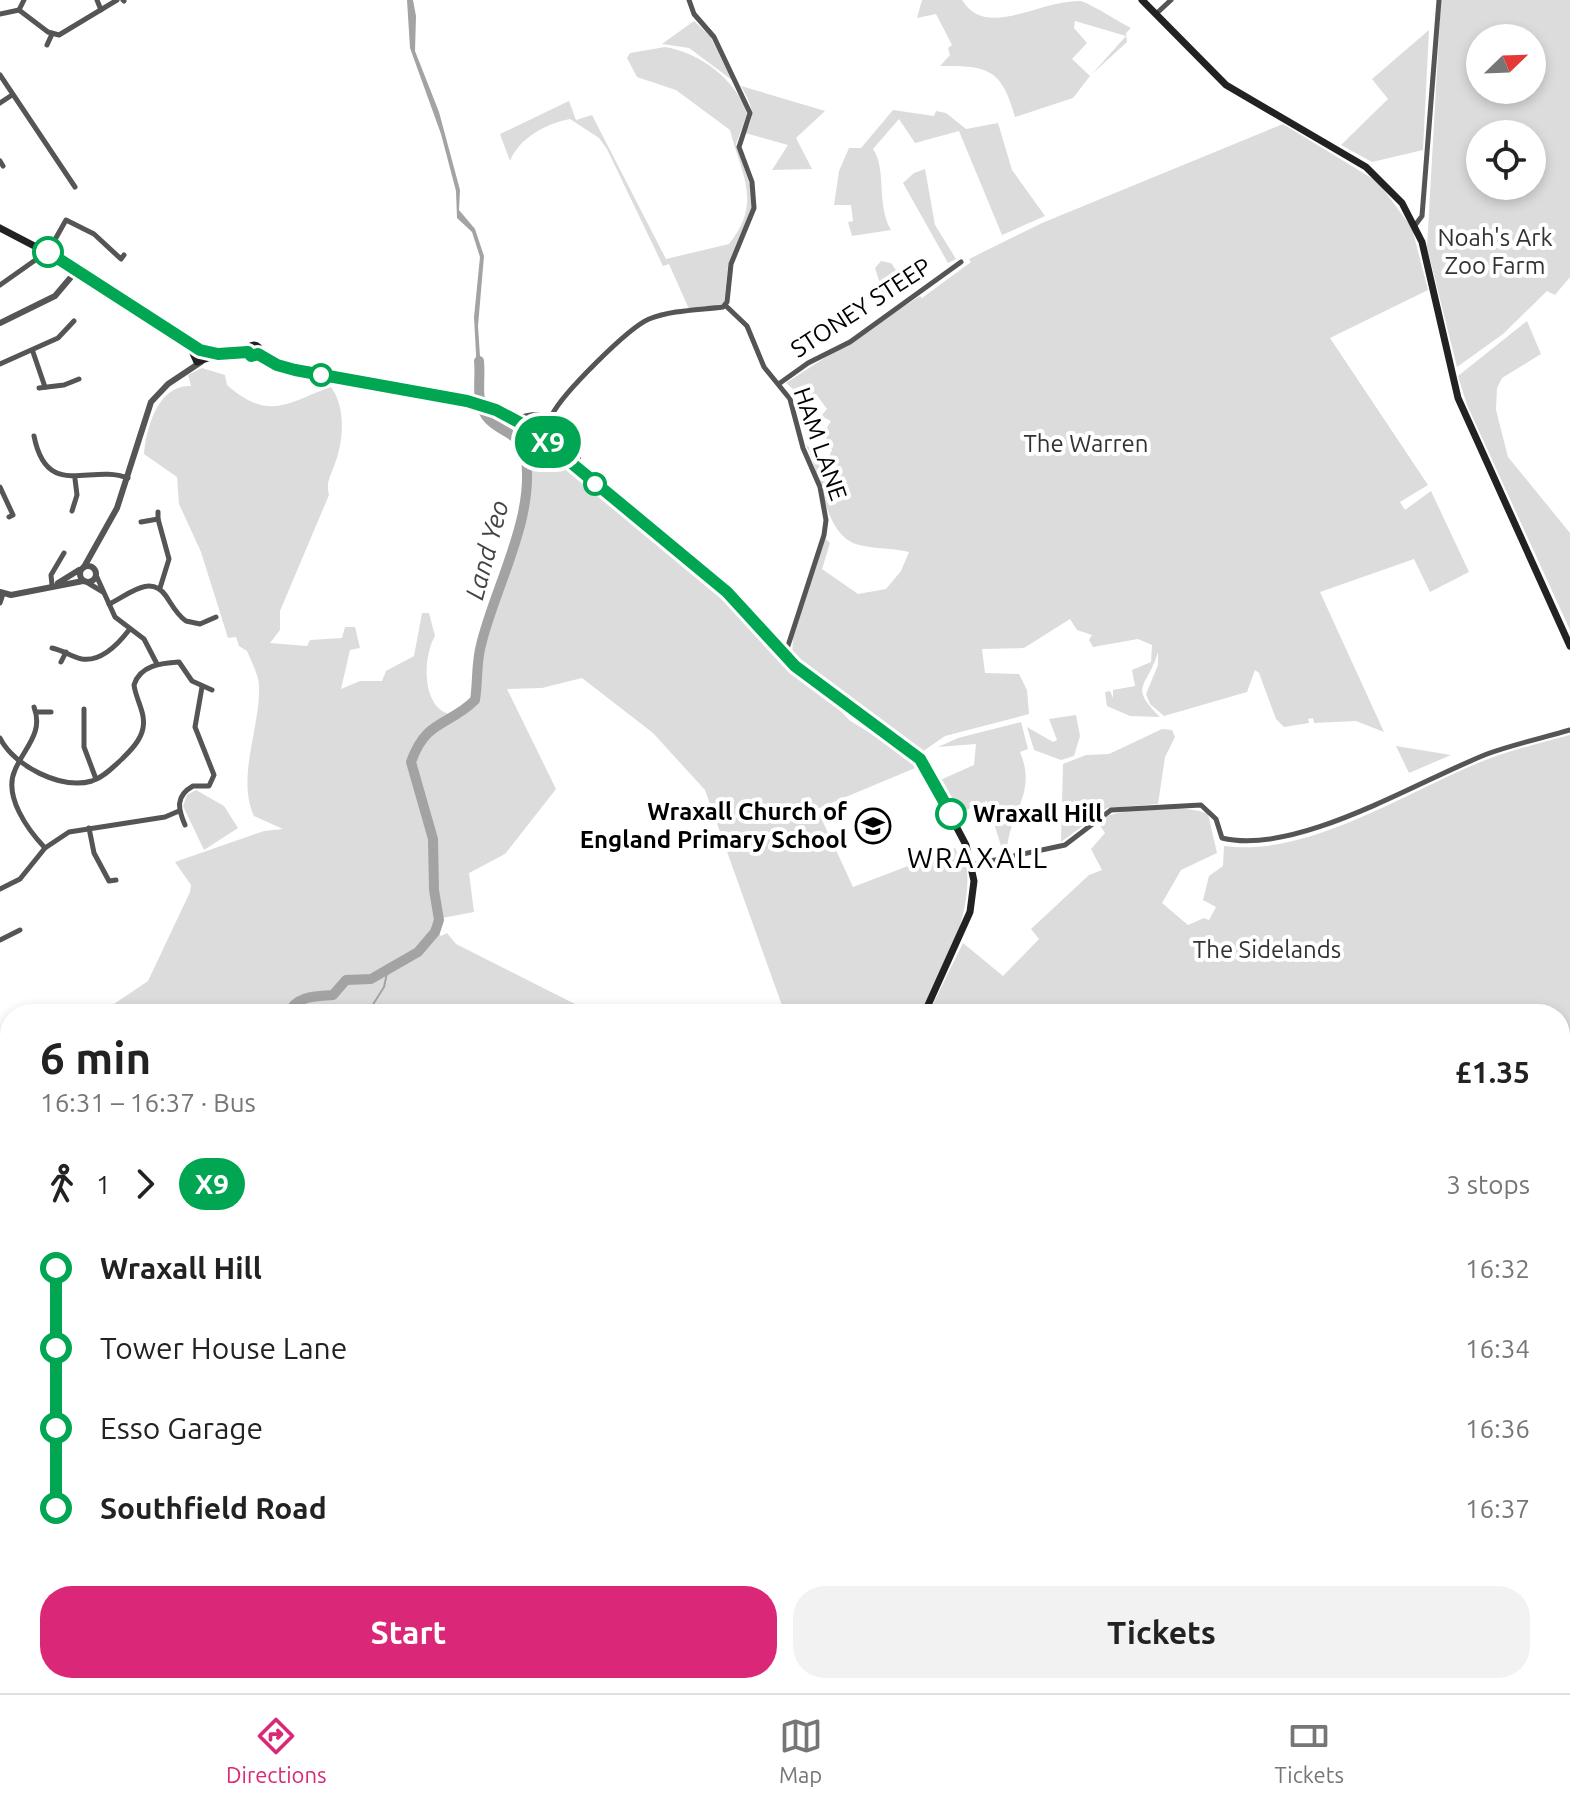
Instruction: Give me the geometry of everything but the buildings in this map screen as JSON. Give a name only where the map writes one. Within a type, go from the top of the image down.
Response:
[{"type":"main road","points":[[1142,0],[1226,85],[1366,167],[1386,183],[1416,224],[1458,398],[1570,646]]},
{"type":"main road","points":[[0,228],[48,252],[91,279],[186,340],[200,356],[248,352],[255,345],[258,354],[277,365],[477,404],[515,419],[540,435],[727,592],[785,656],[825,691],[921,760],[961,833],[972,865],[970,912],[929,1004]]},
{"type":"street","points":[[19,10],[24,0]]},
{"type":"street","points":[[97,0],[101,10]]},
{"type":"street","points":[[0,14],[19,10],[52,34],[63,33],[122,0]]},
{"type":"street","points":[[552,415],[566,396],[642,323],[669,314],[725,305],[731,264],[754,208],[752,182],[739,147],[750,113],[714,37],[694,14],[689,0]]},
{"type":"street","points":[[1157,13],[1171,0]]},
{"type":"street","points":[[1416,224],[1422,216],[1439,0]]},
{"type":"street","points":[[47,45],[52,34]]},
{"type":"street","points":[[0,75],[75,187]]},
{"type":"street","points":[[0,103],[13,95]]},
{"type":"street","points":[[48,252],[66,220],[95,235],[121,259],[124,255]]},
{"type":"street","points":[[0,285],[10,283],[34,261]]},
{"type":"street","name":"STONEY STEEP","points":[[780,383],[808,363],[850,342],[961,262]]},
{"type":"street","points":[[0,323],[55,296],[80,272]]},
{"type":"street","name":"HAM LANE","points":[[725,305],[747,326],[764,367],[790,399],[803,448],[816,472],[825,515],[824,535],[785,656]]},
{"type":"street","points":[[0,364],[33,352],[71,330],[74,321]]},
{"type":"street","points":[[33,352],[42,387],[77,382]]},
{"type":"street","points":[[106,596],[80,575],[101,540],[128,478],[151,402],[168,384],[190,370],[200,356]]},
{"type":"street","points":[[515,419],[531,413],[552,415],[570,433],[578,457],[578,469]]},
{"type":"street","points":[[34,436],[35,444],[54,471],[75,479],[107,472],[128,478]]},
{"type":"street","points":[[28,446],[35,444]]},
{"type":"street","points":[[72,511],[77,495],[75,479]]},
{"type":"street","points":[[0,487],[13,515],[9,517]]},
{"type":"street","points":[[141,522],[158,516],[169,559],[160,588]]},
{"type":"street","points":[[101,540],[96,572],[109,604],[115,617],[146,642],[157,664]]},
{"type":"street","points":[[53,585],[50,576],[64,553]]},
{"type":"street","points":[[53,585],[83,568],[96,572]]},
{"type":"street","points":[[0,603],[1,593],[86,582],[96,572]]},
{"type":"street","points":[[109,604],[141,586],[160,588],[183,620],[197,624],[214,618],[207,611]]},
{"type":"street","points":[[52,648],[80,658],[92,658],[116,646],[129,630]]},
{"type":"street","points":[[61,662],[66,652]]},
{"type":"street","points":[[0,738],[21,760],[61,781],[96,779],[129,753],[141,736],[143,717],[135,683],[140,674],[157,664],[180,663],[190,680],[212,690]]},
{"type":"street","points":[[185,825],[179,811],[179,801],[185,791],[196,786],[209,787],[213,778],[213,767],[195,727],[202,687]]},
{"type":"street","points":[[45,848],[25,822],[14,795],[13,774],[33,739],[35,709],[51,712]]},
{"type":"street","points":[[84,709],[88,719],[84,747],[96,779]]},
{"type":"street","points":[[972,865],[1065,845],[1104,814],[1128,807],[1201,805],[1216,819],[1222,838],[1239,842],[1284,839],[1489,753],[1570,730]]},
{"type":"street","points":[[0,889],[21,878],[45,848],[69,832],[166,817],[179,811]]},
{"type":"street","points":[[89,828],[94,853],[113,881],[103,888]]},
{"type":"street","points":[[0,940],[20,930]]},
{"type":"green space","points":[[922,0],[962,0],[985,17],[999,18],[1081,1],[1131,28],[1126,33],[1127,42],[1092,74],[1126,36],[1075,21],[1074,28],[1087,43],[1072,59],[1090,76],[1073,98],[1015,117],[1005,89],[991,73],[970,67],[940,66],[950,55],[948,48],[952,45],[936,14],[917,18]]},
{"type":"green space","name":"Noah's Ark Zoo Farm","points":[[1441,0],[1570,0],[1570,277],[1555,295],[1547,291],[1503,334],[1457,367],[1427,247]]},
{"type":"green space","points":[[694,21],[710,36],[732,80],[689,48],[662,44]]},
{"type":"green space","points":[[1429,30],[1423,150],[1372,162],[1341,145],[1388,99],[1372,79]]},
{"type":"green space","points":[[665,47],[691,55],[715,70],[735,90],[747,114],[736,144],[752,191],[752,212],[728,266],[724,304],[689,309],[669,264],[663,266],[599,138],[570,119],[561,121],[527,139],[510,161],[500,134],[569,101],[576,120],[592,115],[666,259],[729,244],[745,215],[747,201],[730,130],[676,90],[637,77],[627,58],[630,53]]},
{"type":"green space","points":[[741,86],[825,111],[796,138],[812,169],[772,170],[788,145],[745,133],[751,120],[751,109]]},
{"type":"green space","points":[[893,110],[934,116],[936,111],[946,113],[966,129],[998,123],[1012,170],[1045,216],[1002,235],[959,131],[915,143],[899,119],[873,149],[880,167],[884,210],[891,230],[852,236],[848,222],[853,221],[851,205],[834,205],[839,171],[849,148],[861,148]]},
{"type":"green space","name":"The Warren","points":[[1283,124],[1378,182],[1412,228],[1428,290],[1330,338],[1428,485],[1400,502],[1405,510],[1431,491],[1469,572],[1430,592],[1414,559],[1320,592],[1384,732],[1356,721],[1314,723],[1313,718],[1308,719],[1309,723],[1284,727],[1276,719],[1259,673],[1255,670],[1247,692],[1164,716],[1150,704],[1146,694],[1158,665],[1158,652],[1142,692],[1150,707],[1160,717],[1130,716],[1107,706],[1105,692],[1110,691],[1113,698],[1113,690],[1135,686],[1132,670],[1151,662],[1152,645],[1138,639],[1093,647],[1089,640],[1092,635],[1077,630],[1070,619],[1024,648],[982,649],[985,673],[1019,674],[1027,690],[1029,714],[945,736],[922,752],[905,745],[792,655],[793,638],[825,538],[830,543],[822,569],[858,594],[886,589],[901,571],[909,552],[859,545],[838,530],[825,503],[806,445],[828,459],[832,450],[826,437],[820,439],[831,421],[821,416],[827,409],[816,394],[804,399],[786,383],[920,296],[922,298],[971,262],[969,259],[1042,223]]},
{"type":"green space","points":[[925,169],[935,225],[956,259],[948,263],[903,183],[914,173]]},
{"type":"green space","points":[[881,261],[891,263],[899,277],[900,287],[890,300],[884,299],[879,292],[882,290],[875,268]]},
{"type":"green space","points":[[1527,321],[1541,354],[1502,378],[1497,388],[1496,410],[1508,457],[1570,533],[1570,630],[1467,405],[1458,376]]},
{"type":"green space","points":[[202,368],[225,375],[227,385],[242,397],[268,406],[291,403],[331,387],[336,395],[341,414],[341,436],[328,483],[329,495],[280,611],[280,630],[270,643],[307,646],[310,640],[342,638],[345,627],[355,627],[360,648],[350,650],[341,689],[360,681],[382,681],[386,671],[414,656],[422,613],[429,613],[435,636],[428,656],[429,691],[433,701],[449,714],[435,722],[409,751],[449,716],[470,707],[476,698],[480,654],[504,587],[525,499],[524,456],[518,433],[559,459],[591,490],[632,517],[696,570],[696,576],[704,576],[742,612],[789,666],[831,700],[849,720],[920,766],[817,809],[853,887],[955,848],[957,852],[963,849],[967,892],[963,913],[949,955],[926,1004],[781,1004],[705,790],[653,733],[582,678],[542,688],[507,689],[556,789],[505,854],[469,873],[474,912],[442,918],[438,933],[441,936],[447,933],[456,944],[575,1004],[114,1004],[148,981],[190,892],[191,885],[175,862],[264,831],[283,829],[254,816],[249,801],[248,768],[259,701],[256,673],[247,651],[239,646],[236,637],[228,638],[201,552],[179,504],[177,477],[144,454],[156,410],[170,392],[191,386],[188,375]]},
{"type":"green space","points":[[1076,715],[1080,736],[1074,756],[1061,760],[1034,750],[1027,727],[1053,742],[1057,740],[1049,719]]},
{"type":"green space","points":[[1021,722],[1028,749],[1020,752],[1026,779],[1007,848],[1002,849],[987,801],[955,815],[938,781],[974,765],[976,744],[938,747],[958,738]]},
{"type":"green space","points":[[1162,729],[1172,730],[1175,737],[1165,757],[1158,804],[1107,808],[1061,842],[1063,764],[1086,755],[1109,754]]},
{"type":"green space","name":"The Sidelands","points":[[1570,735],[1570,1004],[933,1004],[963,943],[1003,976],[1039,939],[1031,929],[1089,875],[1102,870],[1091,849],[1105,833],[1097,821],[1107,816],[1152,808],[1184,809],[1208,814],[1217,853],[1181,870],[1162,903],[1188,925],[1204,918],[1209,920],[1216,907],[1203,900],[1209,876],[1223,866],[1224,846],[1255,847],[1318,834],[1483,761]]},
{"type":"green space","points":[[1396,746],[1451,755],[1409,773]]},
{"type":"green space","points":[[196,790],[224,806],[238,828],[204,850],[183,806],[187,795]]},
{"type":"shaded area","points":[[407,0],[413,0],[415,51],[439,112],[460,190],[459,210],[475,229],[484,256],[478,326],[481,372],[477,372],[474,317],[480,257],[472,232],[457,218],[456,191],[441,134],[410,48]]},
{"type":"waterway","name":"Land Yeo","points":[[296,1004],[313,997],[333,995],[346,980],[371,979],[418,952],[435,932],[439,920],[434,890],[433,839],[411,762],[431,730],[475,700],[481,645],[520,525],[527,477],[522,446],[491,421],[483,410],[479,396],[479,361]]},
{"type":"waterway","points":[[373,1004],[384,987],[388,968]]},
{"type":"bus line","name":"X9","points":[[48,252],[203,352],[248,352],[251,356],[258,354],[277,365],[295,370],[467,401],[508,415],[528,427],[727,592],[795,666],[920,759],[951,814]]},
{"type":"place","name":"Wraxall Hill","points":[[951,814]]},
{"type":"place","name":"Wraxall Church of England Primary School","points":[[873,826]]},
{"type":"district","name":"WRAXALL","points":[[978,858]]}]
